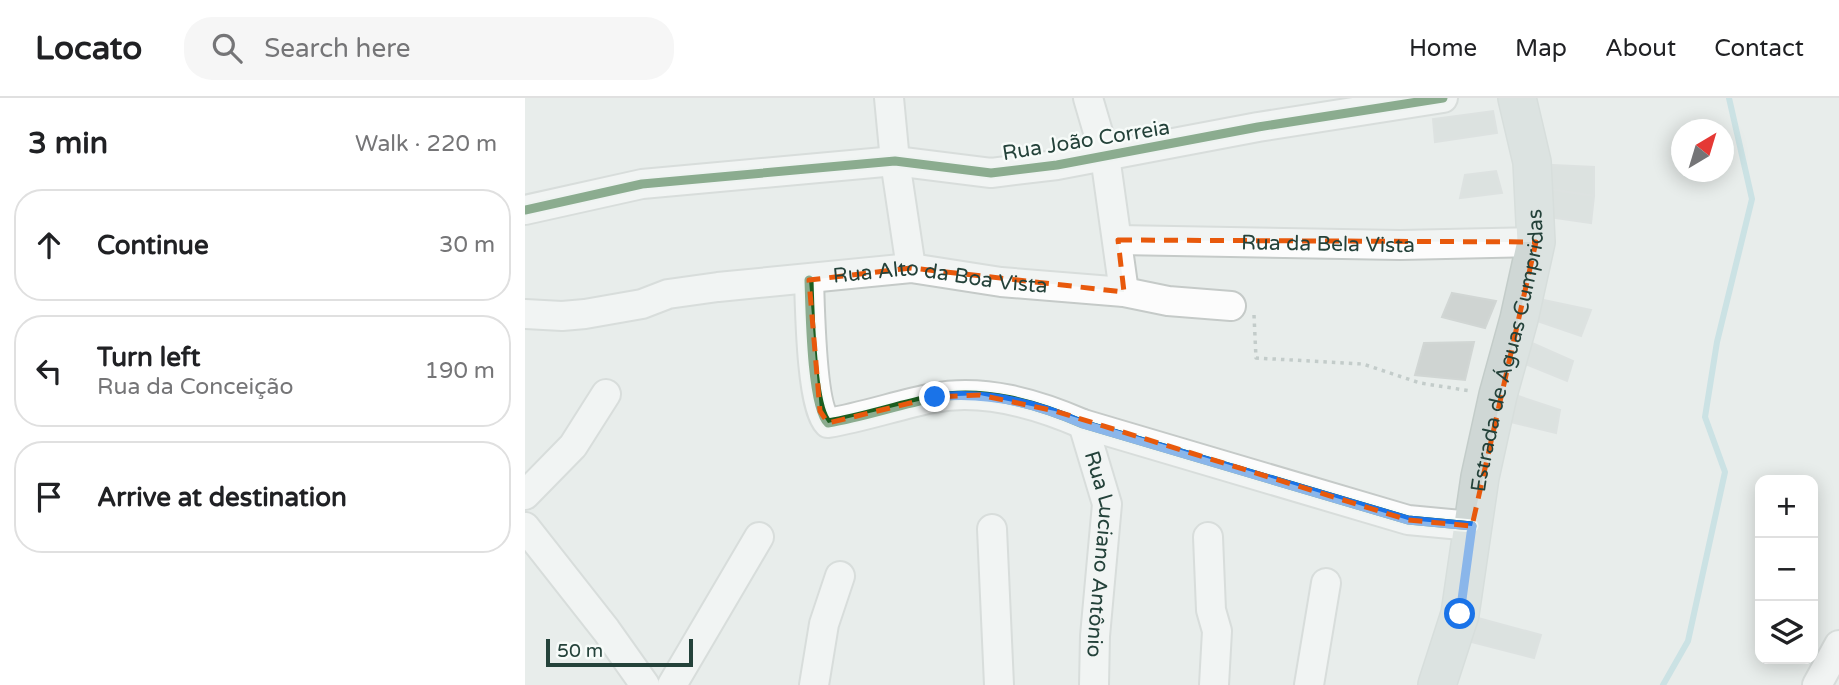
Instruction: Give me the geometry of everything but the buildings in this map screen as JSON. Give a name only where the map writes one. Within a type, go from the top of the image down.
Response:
[{"type":"main road","name":"Estrada de Águas Cumpridas","points":[[1437,685],[1460,614],[1472,526],[1498,395],[1536,242],[1532,162],[1517,98]]},
{"type":"street","points":[[890,98],[895,161],[911,268]]},
{"type":"street","points":[[1089,98],[1105,156],[1124,292]]},
{"type":"street","name":"Rua João Correia","points":[[525,210],[642,184],[895,161],[991,173],[1443,98]]},
{"type":"street","name":"Rua da Bela Vista","points":[[1118,240],[1400,245],[1536,242]]},
{"type":"street","name":"Rua Alto da Boa Vista","points":[[525,314],[585,314],[642,304],[668,294],[718,286],[809,280],[911,268],[1001,282],[1124,292],[1168,301],[1231,306]]},
{"type":"street","points":[[809,280],[814,366],[820,411],[828,423],[935,397],[980,395],[1055,411],[1083,424],[1408,520],[1472,526]]},
{"type":"street","points":[[525,495],[573,446],[606,394]]},
{"type":"street","name":"Rua Luciano Antônio","points":[[1083,424],[1107,504],[1095,636],[1094,685]]},
{"type":"street","points":[[525,527],[607,630],[645,685]]},
{"type":"street","points":[[992,529],[999,685]]},
{"type":"street","points":[[673,685],[759,537]]},
{"type":"street","points":[[1208,537],[1211,610],[1217,631],[1214,685]]},
{"type":"street","points":[[814,685],[824,624],[839,576]]},
{"type":"street","points":[[1309,685],[1326,583]]},
{"type":"street","points":[[1817,685],[1839,645]]},
{"type":"path","points":[[1231,306],[1254,309],[1256,358],[1363,364],[1420,383],[1498,395]]},
{"type":"highlighted area","points":[[1118,240],[1536,242],[1472,526],[1408,520],[1055,411],[980,395],[935,397],[828,423],[820,411],[809,280],[911,268],[1124,292]]},
{"type":"waterway","points":[[1663,685],[1688,641],[1725,472],[1705,417],[1717,342],[1752,199],[1729,98]]},
{"type":"cycle path","points":[[525,210],[642,184],[895,161],[991,173],[1057,165],[1258,127],[1443,98]]},
{"type":"cycle path","points":[[809,280],[815,378],[822,413],[828,423],[952,395],[1010,400],[1408,520],[1472,526]]},
{"type":"route","points":[[935,397],[980,395],[1015,401],[1055,411],[1083,424],[1408,520],[1472,526],[1460,614]]}]
